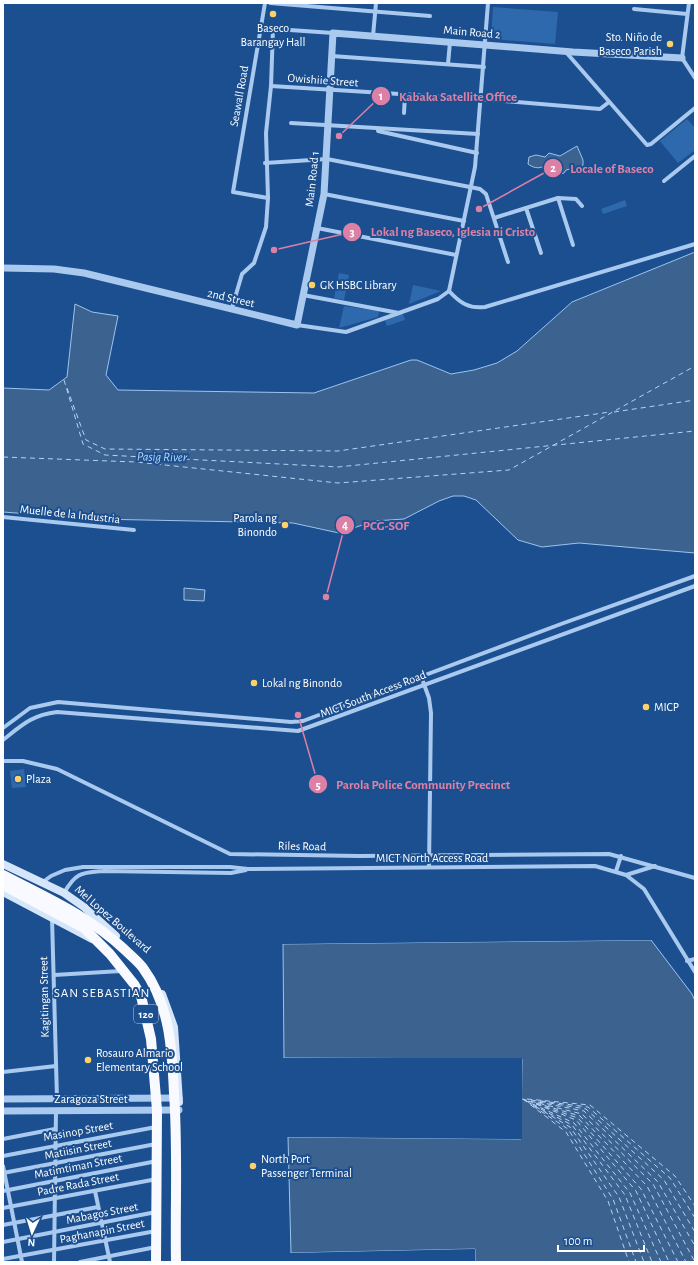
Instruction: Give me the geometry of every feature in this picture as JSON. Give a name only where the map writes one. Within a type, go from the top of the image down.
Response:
[{"type":"highway","name":"Mel Lopez Boulevard","points":[[3,876],[107,934],[143,967],[154,986],[163,1009],[171,1042],[177,1098],[176,1262]]},
{"type":"highway","name":"Mel Lopez Boulevard","points":[[3,885],[74,916],[124,971],[141,996],[151,1039],[157,1110],[156,1262]]},
{"type":"main road","name":"Mel Lopez Boulevard","points":[[3,864],[64,893],[84,907],[146,964],[158,983],[170,1011],[174,1027],[177,1098]]},
{"type":"main road","name":"Mel Lopez Boulevard","points":[[3,892],[100,944]]},
{"type":"street","name":"Seawall Road","points":[[265,3],[233,192],[268,198]]},
{"type":"street","points":[[270,3],[430,16]]},
{"type":"street","points":[[373,36],[376,3]]},
{"type":"street","points":[[488,3],[477,153],[449,291],[464,305],[471,308],[486,306],[695,244]]},
{"type":"street","points":[[689,3],[682,58],[695,78]]},
{"type":"street","points":[[634,9],[687,14]]},
{"type":"street","name":"Main Road 2","points":[[260,28],[450,41],[565,51],[682,58]]},
{"type":"street","points":[[232,308],[242,274],[250,268],[258,255],[266,227],[268,198],[266,133],[271,86],[273,29]]},
{"type":"street","name":"Main Road 1","points":[[297,325],[324,194],[333,33]]},
{"type":"street","points":[[448,64],[450,41]]},
{"type":"street","points":[[565,51],[647,145],[651,144],[695,108]]},
{"type":"street","points":[[332,56],[484,67]]},
{"type":"street","name":"Owishiie Street","points":[[271,86],[480,99],[600,109],[609,102]]},
{"type":"street","points":[[404,114],[405,95]]},
{"type":"street","points":[[292,123],[478,134]]},
{"type":"street","points":[[361,128],[477,153]]},
{"type":"street","points":[[664,180],[695,156]]},
{"type":"street","points":[[266,163],[327,159],[480,189],[486,194],[508,262]]},
{"type":"street","points":[[324,194],[464,221]]},
{"type":"street","points":[[494,218],[558,198],[576,199],[582,206]]},
{"type":"street","points":[[558,198],[573,245]]},
{"type":"street","points":[[526,208],[541,253]]},
{"type":"street","points":[[318,228],[456,255]]},
{"type":"street","name":"2nd Street","points":[[3,268],[54,268],[84,273],[173,296],[232,308],[297,325],[346,332],[438,299],[449,291]]},
{"type":"street","points":[[303,295],[400,313]]},
{"type":"street","name":"Muelle de la Industria","points":[[3,517],[134,530]]},
{"type":"street","name":"MICT South Access Road","points":[[3,728],[30,708],[58,702],[298,722],[695,576]]},
{"type":"street","name":"MICT South Access Road","points":[[3,740],[28,719],[43,713],[57,712],[298,732],[695,586]]},
{"type":"street","points":[[612,606],[616,615]]},
{"type":"street","points":[[499,647],[503,656]]},
{"type":"street","points":[[421,676],[431,713],[429,868]]},
{"type":"street","points":[[15,718],[21,726]]},
{"type":"street","name":"Riles Road","points":[[3,761],[23,761],[57,770],[230,854],[290,856],[429,856],[589,853],[621,856],[695,878]]},
{"type":"street","points":[[616,871],[621,856]]},
{"type":"street","name":"MICT North Access Road","points":[[43,882],[51,876],[70,868],[100,866],[230,867],[248,870]]},
{"type":"street","name":"MICT North Access Road","points":[[64,893],[73,878],[86,873],[104,871],[231,873],[248,870],[595,866],[616,871],[637,882],[651,899],[695,972]]},
{"type":"street","points":[[626,876],[655,866]]},
{"type":"street","name":"Kagitingan Street","points":[[52,918],[57,1099]]},
{"type":"street","points":[[687,961],[695,959]]},
{"type":"street","points":[[54,975],[124,971]]},
{"type":"street","points":[[3,1072],[56,1066]]},
{"type":"street","name":"Zaragoza Street","points":[[3,1099],[177,1098]]},
{"type":"street","name":"Zaragoza Street","points":[[3,1111],[157,1110],[177,1113]]},
{"type":"street","points":[[54,1262],[53,1182],[56,1111]]},
{"type":"street","name":"Masinop Street","points":[[3,1156],[157,1127]]},
{"type":"street","points":[[3,1139],[55,1129]]},
{"type":"street","name":"Matiisin Street","points":[[4,1173],[157,1144]]},
{"type":"street","name":"Matimtiman Street","points":[[5,1190],[157,1161]]},
{"type":"street","points":[[3,1166],[5,1190],[15,1222],[22,1262]]},
{"type":"street","name":"Padre Rada Street","points":[[3,1208],[157,1179]]},
{"type":"street","points":[[95,1191],[110,1262]]},
{"type":"street","points":[[3,1224],[98,1207]]},
{"type":"street","name":"Mabagos Street","points":[[3,1242],[102,1224],[157,1212]]},
{"type":"street","name":"Paghanapin Street","points":[[3,1259],[157,1231]]},
{"type":"street","points":[[80,1262],[157,1247]]},
{"type":"shaded area","points":[[493,7],[558,12],[555,44],[491,39]]},
{"type":"shaded area","points":[[687,119],[695,128],[695,150],[678,163],[660,141]]},
{"type":"shaded area","points":[[625,200],[627,206],[603,214],[601,209]]},
{"type":"shaded area","points":[[339,273],[349,275],[344,300],[334,298]]},
{"type":"shaded area","points":[[413,285],[441,291],[409,304]]},
{"type":"shaded area","points":[[344,306],[379,311],[378,317],[339,328]]},
{"type":"shaded area","points":[[402,311],[405,320],[387,326],[384,318]]},
{"type":"shaded area","name":"Plaza","points":[[24,769],[26,787],[12,788],[10,771]]},
{"type":"water","points":[[577,146],[583,160],[583,166],[566,170],[564,173],[560,174],[556,163],[539,168],[535,168],[528,164],[529,157],[536,155],[545,157],[549,153],[560,156]]},
{"type":"water","name":"Pasig River","points":[[695,252],[695,553],[579,543],[542,547],[518,540],[476,500],[464,496],[453,496],[439,501],[404,519],[374,521],[339,533],[293,523],[95,519],[3,512],[3,388],[49,390],[67,377],[75,304],[92,312],[118,316],[106,375],[118,390],[314,393],[411,360],[417,360],[451,374],[474,370],[497,363],[517,351],[572,302]]},
{"type":"water","points":[[184,588],[205,590],[204,601],[184,600]]},
{"type":"water","points":[[651,940],[692,994],[695,1001],[695,1262],[475,1262],[475,1249],[291,1253],[288,1137],[521,1139],[522,1059],[284,1058],[283,944]]},
{"type":"pier","points":[[651,938],[653,940],[283,944],[282,942]]},
{"type":"pier","points":[[284,1058],[522,1058],[522,1139],[288,1137],[288,1135],[520,1137],[520,1060],[284,1060]]},
{"type":"pier","points":[[475,1249],[475,1262],[473,1262],[473,1251],[291,1255],[291,1253]]},
{"type":"ferry route","points":[[3,457],[136,462],[338,483],[509,470],[695,366]]},
{"type":"ferry route","points":[[64,380],[83,444],[105,455],[338,467],[695,431]]},
{"type":"ferry route","points":[[67,388],[86,440],[105,449],[338,451],[610,412]]},
{"type":"ferry route","points":[[614,412],[695,400]]},
{"type":"ferry route","points":[[522,1099],[582,1114],[653,1184],[695,1262]]},
{"type":"ferry route","points":[[523,1099],[566,1132],[608,1201],[629,1262]]},
{"type":"ferry route","points":[[527,1099],[590,1105],[675,1176],[695,1206]]},
{"type":"ferry route","points":[[524,1100],[574,1123],[630,1193],[661,1262]]},
{"type":"ferry route","points":[[531,1100],[586,1109],[664,1180],[695,1232]]},
{"type":"ferry route","points":[[528,1101],[578,1118],[641,1189],[678,1262]]},
{"type":"ferry route","points":[[541,1101],[588,1107],[670,1178],[695,1218]]},
{"type":"ferry route","points":[[528,1102],[570,1127],[619,1197],[644,1262]]},
{"type":"ferry route","points":[[538,1102],[584,1111],[658,1182],[695,1246]]},
{"type":"ferry route","points":[[536,1103],[580,1116],[647,1186],[686,1262]]},
{"type":"ferry route","points":[[536,1104],[576,1120],[636,1191],[669,1262]]},
{"type":"ferry route","points":[[533,1105],[572,1125],[625,1195],[652,1262]]},
{"type":"ferry route","points":[[533,1106],[568,1129],[613,1199],[636,1262]]},
{"type":"place","name":"Baseco Barangay Hall","points":[[273,14]]},
{"type":"place","name":"Sto. Niño de Baseco Parish","points":[[670,44]]},
{"type":"place","name":"Kabaka Satellite Office","points":[[339,136]]},
{"type":"place","name":"Locale of Baseco","points":[[479,209]]},
{"type":"place","name":"Lokal ng Baseco, Iglesia ni Cristo","points":[[274,250]]},
{"type":"place","name":"GK HSBC Library","points":[[312,285]]},
{"type":"place","name":"Parola ng Binondo","points":[[285,525]]},
{"type":"place","name":"PCG-SOF","points":[[326,597]]},
{"type":"place","name":"Lokal ng Binondo","points":[[254,683]]},
{"type":"place","name":"MICP","points":[[646,707]]},
{"type":"place","name":"Parola Police Community Precinct","points":[[298,715]]},
{"type":"place","name":"Plaza","points":[[18,779]]},
{"type":"place","name":"Rosauro Almario Elementary School","points":[[88,1060]]},
{"type":"place","name":"North Port Passenger Terminal","points":[[253,1166]]},
{"type":"district","name":"SAN SEBASTIAN","points":[[102,992]]}]
